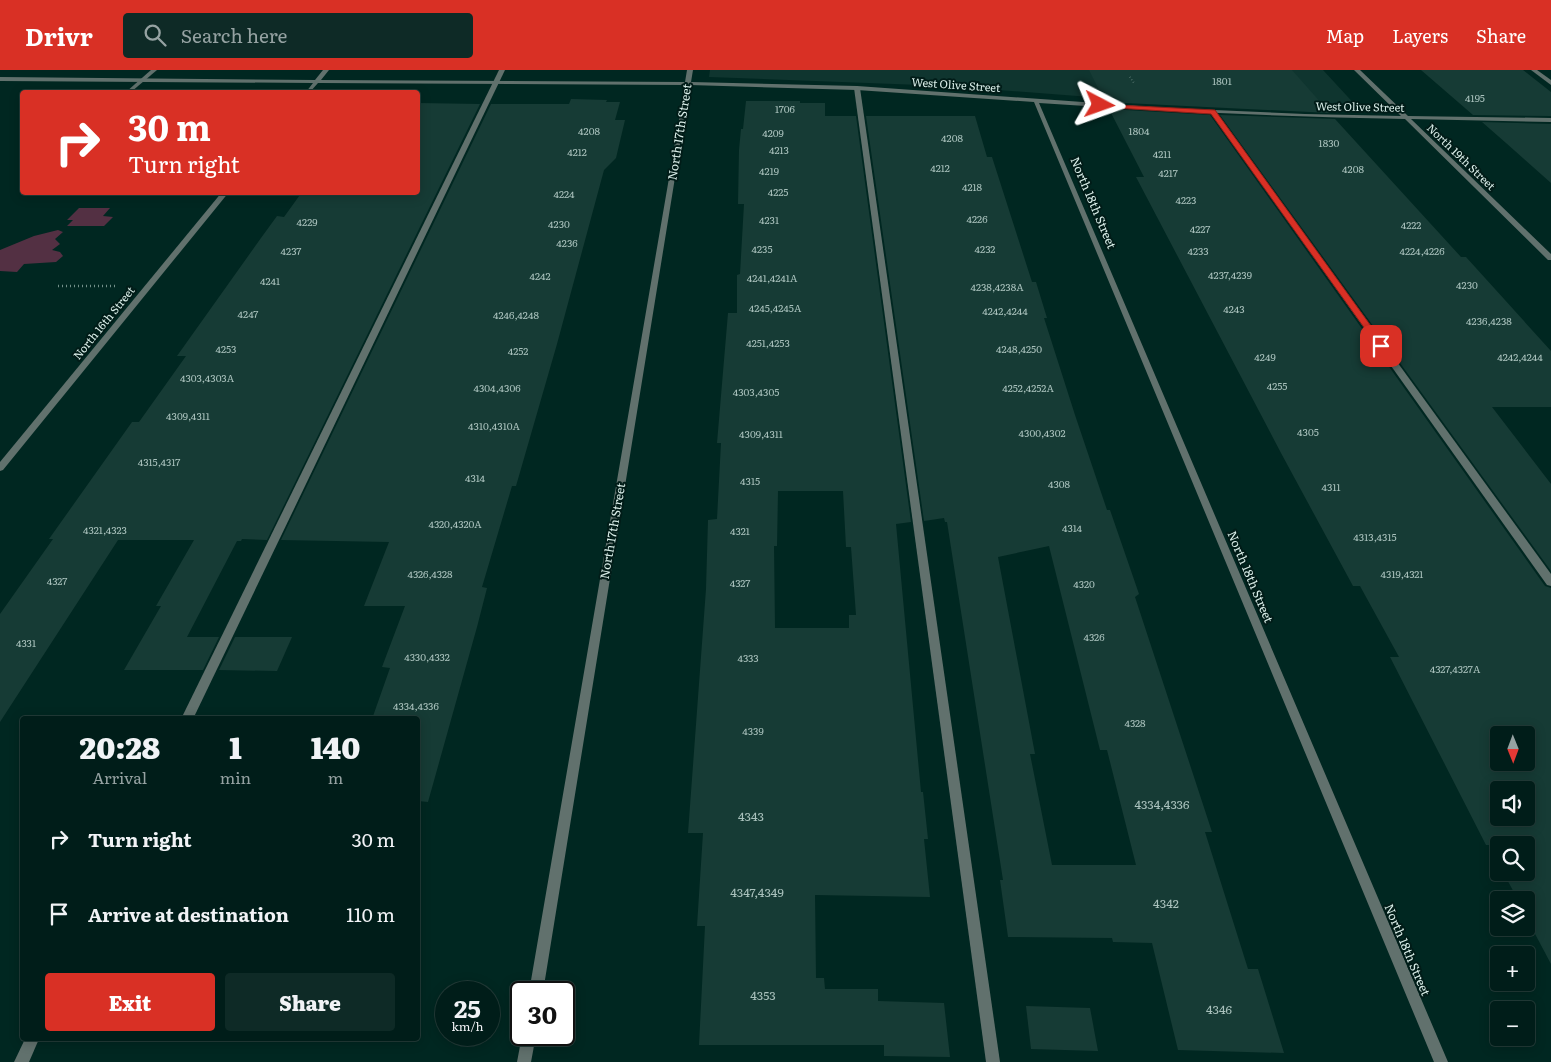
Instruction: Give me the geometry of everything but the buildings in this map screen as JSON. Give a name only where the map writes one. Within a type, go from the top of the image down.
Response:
[{"type":"street","points":[[131,90],[154,70]]},
{"type":"street","points":[[310,90],[326,70]]},
{"type":"street","points":[[188,716],[502,70]]},
{"type":"street","name":"North 17th Street","points":[[538,981],[690,70]]},
{"type":"street","name":"North 19th Street","points":[[1357,70],[1551,258]]},
{"type":"street","points":[[1534,70],[1551,83]]},
{"type":"street","name":"West Olive Street","points":[[0,80],[688,83],[857,88],[1213,112],[1551,120]]},
{"type":"street","points":[[857,88],[993,1062]]},
{"type":"street","name":"North 18th Street","points":[[1036,101],[1441,1062]]},
{"type":"street","points":[[1213,112],[1551,582]]},
{"type":"street","name":"North 16th Street","points":[[0,468],[224,195]]},
{"type":"street","points":[[21,1062],[31,1041]]},
{"type":"street","points":[[524,1062],[527,1046]]},
{"type":"path","points":[[58,286],[115,286]]},
{"type":"shaded area","points":[[710,70],[1323,70],[1359,109],[1181,104],[947,86],[709,77]]},
{"type":"shaded area","points":[[79,208],[110,208],[103,216],[113,217],[104,226],[67,226],[73,220],[67,220]]},
{"type":"shaded area","points":[[58,230],[63,232],[55,239],[60,244],[52,250],[60,252],[63,256],[56,262],[24,264],[17,272],[0,271],[0,250],[34,236]]},
{"type":"route","points":[[1100,105],[1213,112],[1381,346]]}]
